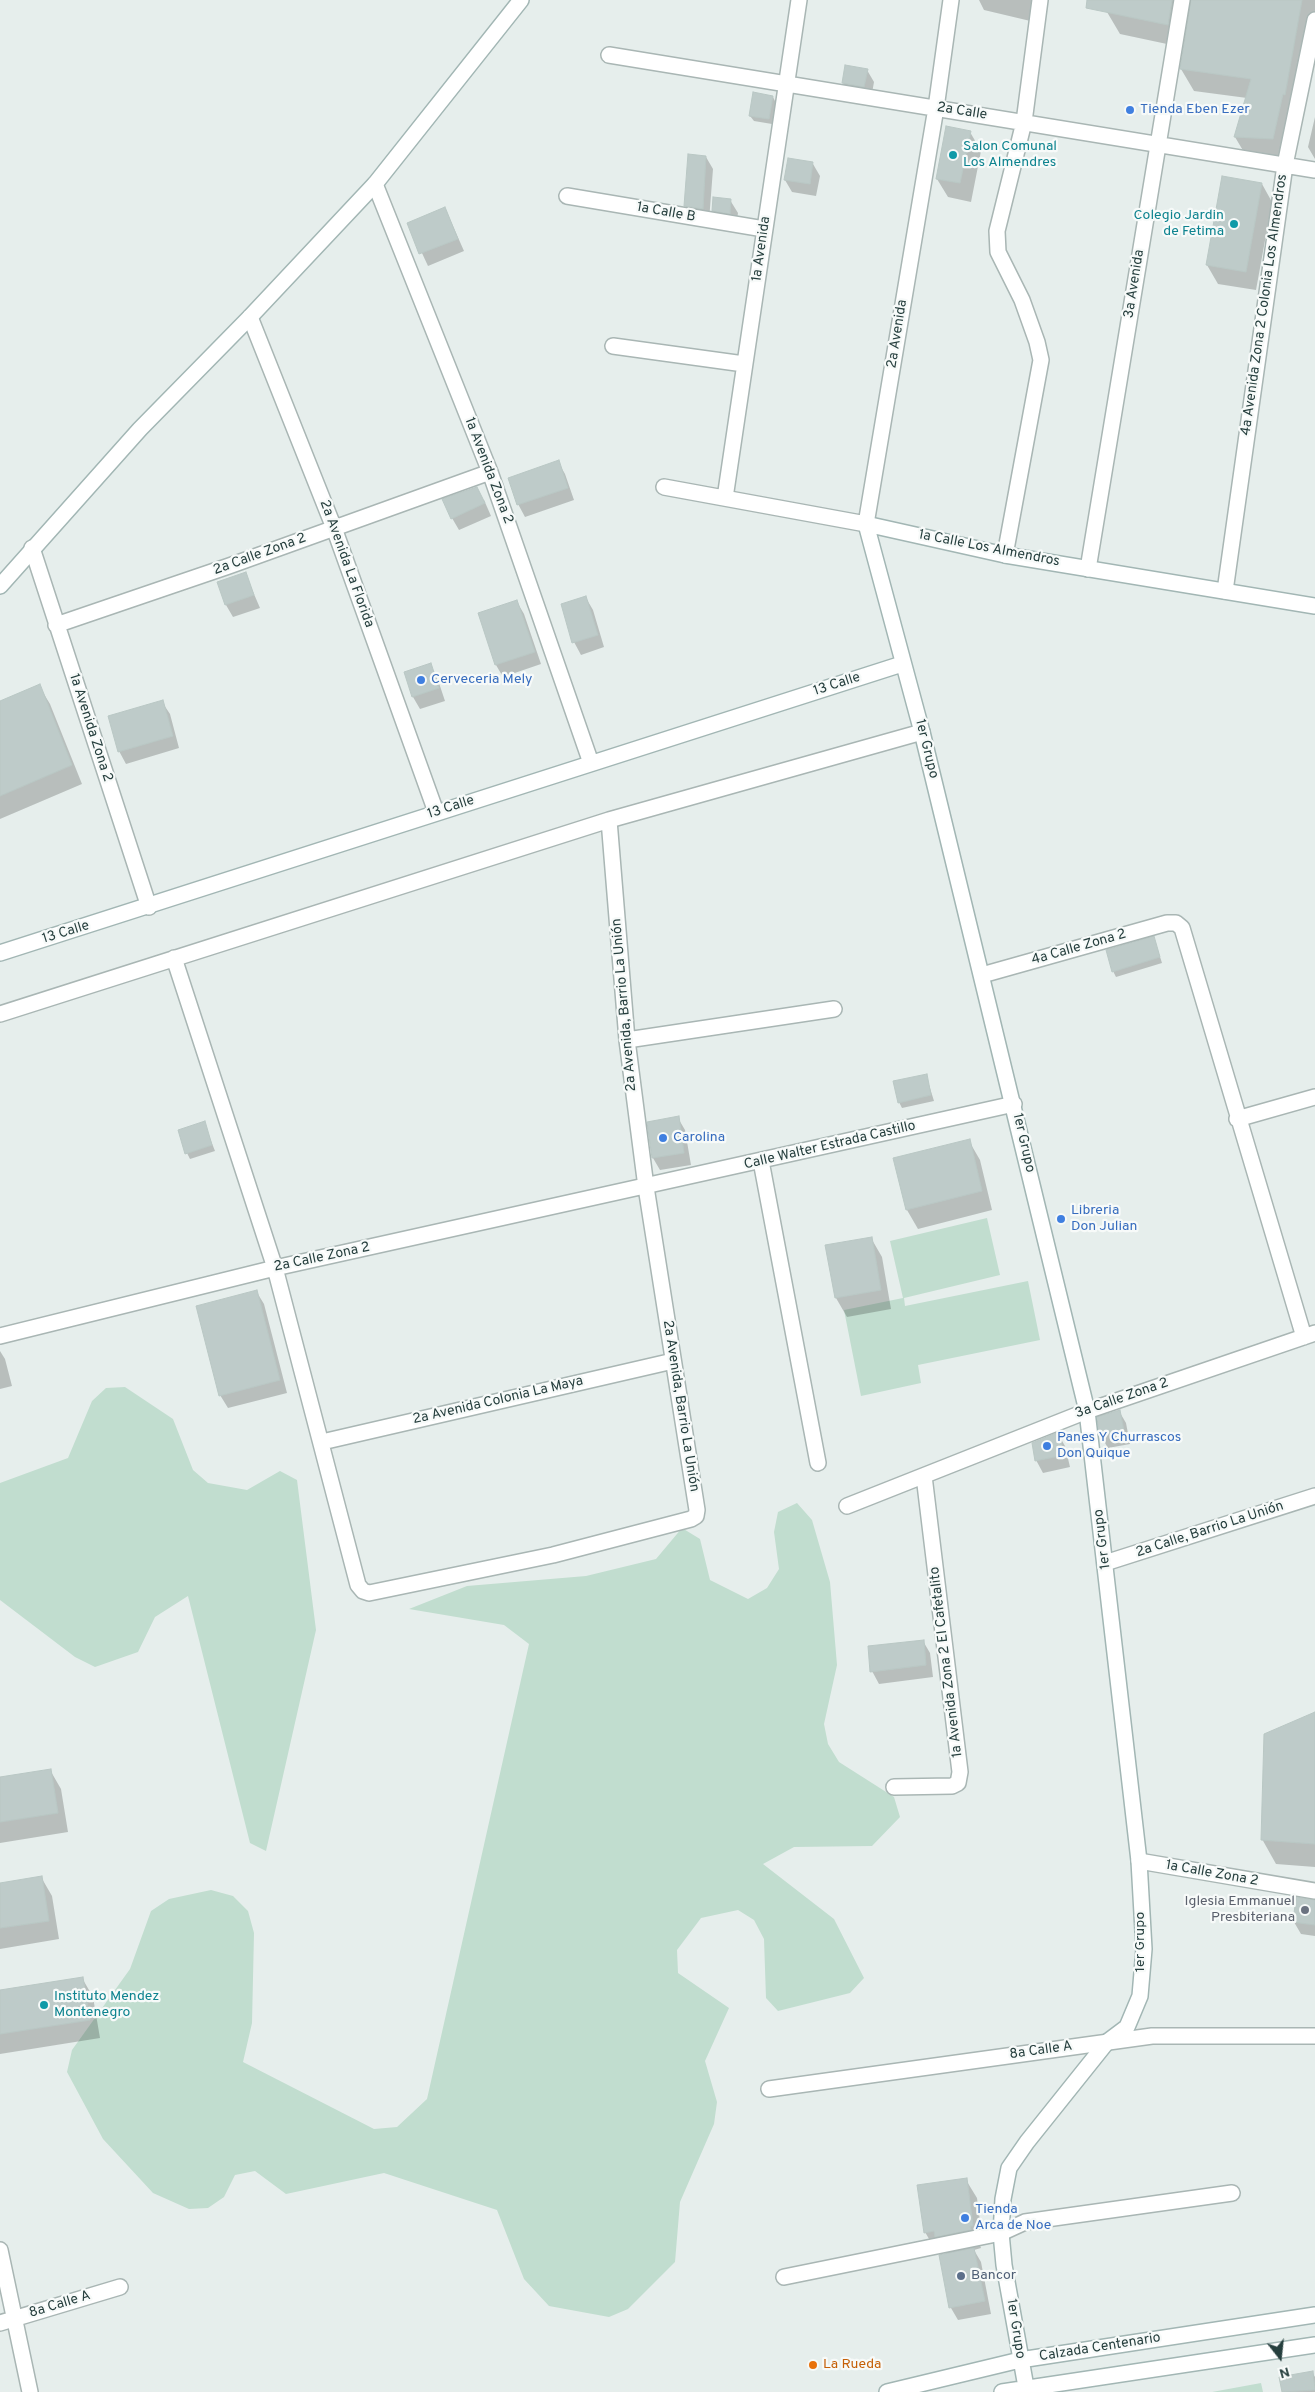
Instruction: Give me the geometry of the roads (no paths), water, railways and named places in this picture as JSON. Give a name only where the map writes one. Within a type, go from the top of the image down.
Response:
[{"type":"street","points":[[0,586],[140,429],[250,317],[375,184],[521,0]]},
{"type":"street","name":"1a Avenida","points":[[725,498],[799,0]]},
{"type":"street","name":"2a Avenida","points":[[902,664],[866,524],[936,108],[951,0]]},
{"type":"street","points":[[1005,555],[1041,360],[1028,314],[998,252],[997,231],[1024,122],[1040,0]]},
{"type":"street","name":"3a Avenida","points":[[1088,568],[1182,0]]},
{"type":"street","name":"4a Avenida Zona 2 Colonia Los Almendros","points":[[1225,591],[1285,165],[1315,20]]},
{"type":"street","name":"2a Calle","points":[[609,55],[1315,170]]},
{"type":"street","name":"1a Avenida Zona 2","points":[[375,184],[490,472],[591,762]]},
{"type":"street","name":"1a Calle B","points":[[566,196],[764,230]]},
{"type":"street","name":"2a Avenida La Florida","points":[[250,317],[334,528],[436,812]]},
{"type":"street","points":[[613,346],[744,364]]},
{"type":"street","name":"2a Calle Zona 2","points":[[56,625],[490,472]]},
{"type":"street","name":"1a Calle Los Almendros","points":[[664,487],[866,524],[1005,555],[1315,606]]},
{"type":"street","name":"1a Avenida Zona 2","points":[[32,548],[149,907]]},
{"type":"street","name":"13 Calle","points":[[0,954],[591,762],[902,664]]},
{"type":"street","name":"1er Grupo","points":[[902,664],[922,732],[1014,1104],[1087,1411],[1106,1563],[1138,1861],[1144,1949],[1140,1996],[1127,2028],[1107,2042],[1027,2142],[1009,2168],[1003,2199],[1002,2233],[1004,2265],[1026,2387]]},
{"type":"street","points":[[0,1014],[609,820],[922,732]]},
{"type":"street","name":"2a Avenida, Barrio La Unión","points":[[322,1442],[358,1585],[363,1591],[369,1593],[553,1555],[691,1519],[696,1516],[697,1510],[646,1188],[627,1040],[609,820]]},
{"type":"street","name":"4a Calle Zona 2","points":[[982,975],[1167,923],[1176,924],[1182,928],[1238,1119]]},
{"type":"street","points":[[174,958],[275,1268],[322,1442]]},
{"type":"street","points":[[627,1040],[834,1009]]},
{"type":"street","points":[[1309,1335],[1238,1119],[1315,1097]]},
{"type":"street","name":"Calle Walter Estrada Castillo","points":[[646,1188],[1014,1104]]},
{"type":"street","points":[[761,1161],[818,1463]]},
{"type":"street","name":"2a Calle Zona 2","points":[[0,1336],[275,1268],[646,1188]]},
{"type":"street","name":"3a Calle Zona 2","points":[[847,1506],[1087,1411],[1309,1335]]},
{"type":"street","name":"2a Avenida Colonia La Maya","points":[[322,1442],[673,1361]]},
{"type":"street","name":"1a Avenida Zona 2 El Cafetalito","points":[[894,1788],[952,1786],[958,1782],[960,1772],[924,1476]]},
{"type":"street","name":"2a Calle, Barrio La Unión","points":[[1106,1563],[1315,1496]]},
{"type":"street","name":"1a Calle Zona 2","points":[[1138,1861],[1315,1891]]},
{"type":"street","name":"8a Calle A","points":[[769,2089],[1152,2036],[1315,2036]]},
{"type":"street","points":[[784,2277],[1002,2233],[1024,2222],[1232,2193]]},
{"type":"street","points":[[0,2250],[30,2392]]},
{"type":"street","name":"8a Calle A","points":[[0,2323],[120,2287]]},
{"type":"street","name":"Calzada Centenario","points":[[887,2392],[1020,2360],[1315,2315]]},
{"type":"street","name":"Calzada Centenario","points":[[1002,2392],[1315,2345]]},
{"type":"place","name":"Tienda Eben Ezer","points":[[1130,110]]},
{"type":"place","name":"Salon Comunal Los Almendres","points":[[953,155]]},
{"type":"place","name":"Colegio Jardin de Fetima","points":[[1234,224]]},
{"type":"place","name":"Cerveceria Mely","points":[[421,680]]},
{"type":"place","name":"Carolina","points":[[663,1138]]},
{"type":"place","name":"Libreria Don Julian","points":[[1061,1219]]},
{"type":"place","name":"Panes Y Churrascos Don Quique","points":[[1047,1446]]},
{"type":"place","name":"Iglesia Emmanuel Presbiteriana","points":[[1305,1910]]},
{"type":"place","name":"Instituto Mendez Montenegro","points":[[44,2005]]},
{"type":"place","name":"Tienda Arca de Noe","points":[[965,2218]]},
{"type":"place","name":"Bancor","points":[[961,2276]]},
{"type":"place","name":"La Rueda","points":[[813,2365]]}]
